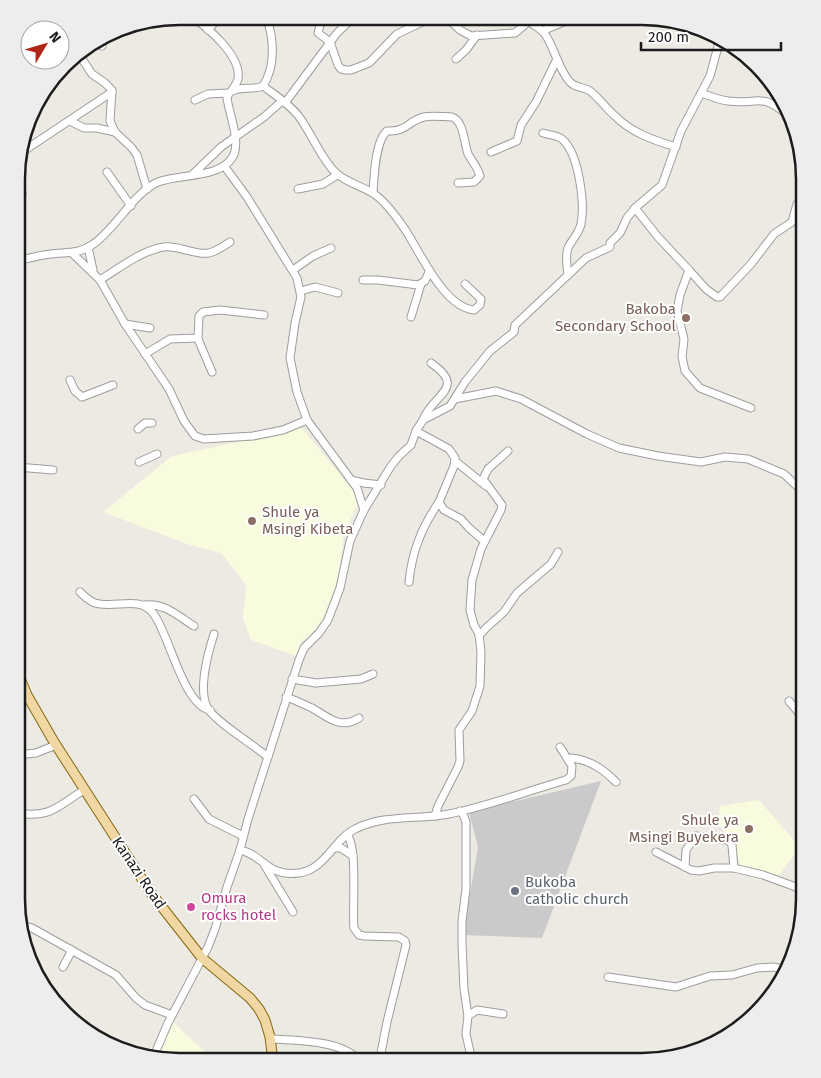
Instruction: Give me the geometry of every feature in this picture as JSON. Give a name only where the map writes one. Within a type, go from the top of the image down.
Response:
[{"type":"main road","name":"Kanazi Road","points":[[25,690],[56,745],[151,893],[202,958],[250,998],[259,1009],[265,1020],[272,1053]]},
{"type":"street","points":[[25,259],[50,254],[72,253],[88,247],[103,236],[147,189],[156,183],[225,167],[233,157],[236,151],[236,138],[228,105],[231,91],[238,78],[236,67],[229,51],[202,25]]},
{"type":"street","points":[[208,30],[212,25]]},
{"type":"street","points":[[263,86],[269,70],[272,48],[272,36],[269,25]]},
{"type":"street","points":[[320,25],[318,33],[330,42],[338,65],[341,69],[346,70],[369,63],[398,34],[417,25]]},
{"type":"street","points":[[192,175],[221,147],[284,102],[330,42],[346,25]]},
{"type":"street","points":[[456,25],[471,36],[514,33],[522,25]]},
{"type":"street","points":[[534,25],[546,36],[571,83],[592,92],[624,125],[643,136],[676,147]]},
{"type":"street","points":[[542,31],[557,25]]},
{"type":"street","points":[[456,59],[466,50],[477,35]]},
{"type":"street","points":[[423,420],[446,409],[490,351],[514,332],[515,326],[586,258],[610,247],[610,244],[620,233],[627,218],[635,208],[660,187],[681,131],[710,76],[718,46]]},
{"type":"street","points":[[491,152],[518,140],[521,125],[544,88],[557,59]]},
{"type":"street","points":[[82,60],[92,74],[105,83],[112,92],[110,121],[115,132],[137,155],[147,189]]},
{"type":"street","points":[[195,100],[208,94],[263,86]]},
{"type":"street","points":[[263,86],[300,117],[326,163],[337,175],[373,193],[397,218],[435,281],[465,308],[474,310],[480,305],[481,299],[465,284]]},
{"type":"street","points":[[28,148],[112,92]]},
{"type":"street","points":[[701,93],[729,101],[764,100],[778,107]]},
{"type":"street","points":[[373,193],[374,175],[380,143],[384,134],[387,131],[395,132],[400,130],[416,120],[426,117],[452,117],[456,118],[459,123],[468,154],[480,176],[474,182],[458,183]]},
{"type":"street","points":[[70,121],[84,128],[97,128],[115,132]]},
{"type":"street","points":[[543,133],[560,138],[566,145],[582,190],[581,225],[567,250],[568,275]]},
{"type":"street","points":[[225,167],[239,184],[293,270],[301,291],[290,358],[297,392],[307,420],[351,480],[361,496],[364,510]]},
{"type":"street","points":[[107,172],[131,206]]},
{"type":"street","points":[[298,189],[323,184],[337,175]]},
{"type":"street","points":[[635,208],[658,237],[706,289],[718,298],[738,278],[774,234],[792,222],[796,207]]},
{"type":"street","points":[[100,280],[140,256],[160,247],[180,248],[206,253],[212,252],[230,242]]},
{"type":"street","points":[[88,247],[94,273]]},
{"type":"street","points":[[293,270],[313,256],[331,248]]},
{"type":"street","points":[[72,253],[100,280],[125,324],[169,390],[184,421],[193,434],[200,439],[267,434],[293,427],[307,420]]},
{"type":"street","points":[[689,270],[680,295],[677,311],[684,339],[682,356],[685,371],[700,388],[751,408]]},
{"type":"street","points":[[411,317],[421,284],[430,272]]},
{"type":"street","points":[[363,280],[378,280],[414,286],[421,284]]},
{"type":"street","points":[[301,291],[314,288],[338,293]]},
{"type":"street","points":[[212,372],[198,339],[199,316],[203,312],[220,310],[264,315]]},
{"type":"street","points":[[125,324],[150,328]]},
{"type":"street","points":[[145,354],[170,338],[198,339]]},
{"type":"street","points":[[155,1051],[215,929],[226,887],[240,850],[292,679],[304,648],[322,630],[333,610],[340,588],[350,541],[364,510],[395,461],[411,445],[428,408],[442,395],[448,386],[445,375],[431,363]]},
{"type":"street","points":[[70,380],[75,391],[82,397],[113,385]]},
{"type":"street","points":[[455,399],[496,391],[521,399],[619,448],[701,462],[725,457],[748,459],[784,474],[796,485]]},
{"type":"street","points":[[138,429],[145,423],[152,423]]},
{"type":"street","points":[[409,582],[415,546],[428,518],[439,502],[455,462],[454,454],[449,449],[416,431]]},
{"type":"street","points":[[435,816],[438,806],[458,767],[460,760],[459,730],[472,711],[480,686],[482,652],[479,636],[471,616],[470,602],[474,568],[484,541],[502,508],[500,501],[483,480],[485,474],[508,451]]},
{"type":"street","points":[[139,462],[157,454]]},
{"type":"street","points":[[455,462],[489,489]]},
{"type":"street","points":[[25,468],[53,470]]},
{"type":"street","points":[[351,480],[381,484]]},
{"type":"street","points":[[439,502],[444,510],[461,519],[484,541]]},
{"type":"street","points":[[479,636],[504,612],[517,593],[552,564],[558,552]]},
{"type":"street","points":[[80,592],[93,602],[101,604],[141,604],[145,606],[156,617],[186,685],[201,705],[205,709],[210,710]]},
{"type":"street","points":[[145,606],[153,604],[168,609],[194,626]]},
{"type":"street","points":[[214,634],[207,657],[205,700],[210,710],[218,719],[268,757]]},
{"type":"street","points":[[292,679],[316,683],[361,679],[373,674]]},
{"type":"street","points":[[286,697],[312,708],[336,722],[352,723],[359,718]]},
{"type":"street","points":[[789,702],[796,710]]},
{"type":"street","points":[[25,754],[36,753],[56,745]]},
{"type":"street","points":[[240,850],[247,852],[279,872],[289,874],[302,873],[315,866],[354,829],[386,819],[435,816],[460,811],[566,780],[571,776],[572,771],[560,747]]},
{"type":"street","points":[[568,760],[571,758],[588,761],[603,770],[616,782]]},
{"type":"street","points":[[25,814],[46,814],[61,807],[84,790]]},
{"type":"street","points":[[194,799],[203,813],[210,819],[243,836]]},
{"type":"street","points":[[460,811],[466,822],[466,889],[462,921],[462,944],[464,989],[468,1016],[466,1034],[470,1053]]},
{"type":"street","points":[[347,835],[351,840],[354,928],[359,935],[402,938],[406,945],[381,1053]]},
{"type":"street","points":[[685,867],[686,850],[694,838],[699,835],[730,842],[732,845],[734,868]]},
{"type":"street","points":[[335,848],[341,848],[352,856]]},
{"type":"street","points":[[656,852],[685,867],[699,871],[714,868],[734,868],[762,875],[796,887]]},
{"type":"street","points":[[266,865],[267,870],[293,912]]},
{"type":"street","points":[[28,927],[116,975],[141,1002],[150,1008],[172,1015]]},
{"type":"street","points":[[63,967],[70,954],[70,950]]},
{"type":"street","points":[[608,977],[676,987],[710,976],[732,975],[757,968],[780,968]]},
{"type":"street","points":[[468,1016],[477,1010],[502,1014]]},
{"type":"street","points":[[270,1037],[326,1044],[348,1053]]},
{"type":"shaded area","points":[[302,428],[360,499],[344,534],[338,580],[322,620],[309,637],[301,641],[297,656],[251,640],[243,619],[246,585],[221,553],[187,544],[103,512],[172,456]]},
{"type":"shaded area","name":"Bukoba catholic church","points":[[601,781],[542,938],[463,935],[478,847],[469,812]]},
{"type":"shaded area","points":[[759,800],[796,842],[796,852],[777,878],[741,868],[734,844],[718,824],[720,806]]},
{"type":"shaded area","points":[[173,1022],[206,1053],[179,1053],[160,1052]]},
{"type":"place","name":"Bakoba Secondary School","points":[[686,318]]},
{"type":"place","name":"Shule ya Msingi Kibeta","points":[[252,521]]},
{"type":"place","name":"Shule ya Msingi Buyekera","points":[[749,829]]},
{"type":"place","name":"Bukoba catholic church","points":[[515,891]]},
{"type":"place","name":"Omura rocks hotel","points":[[191,907]]}]
